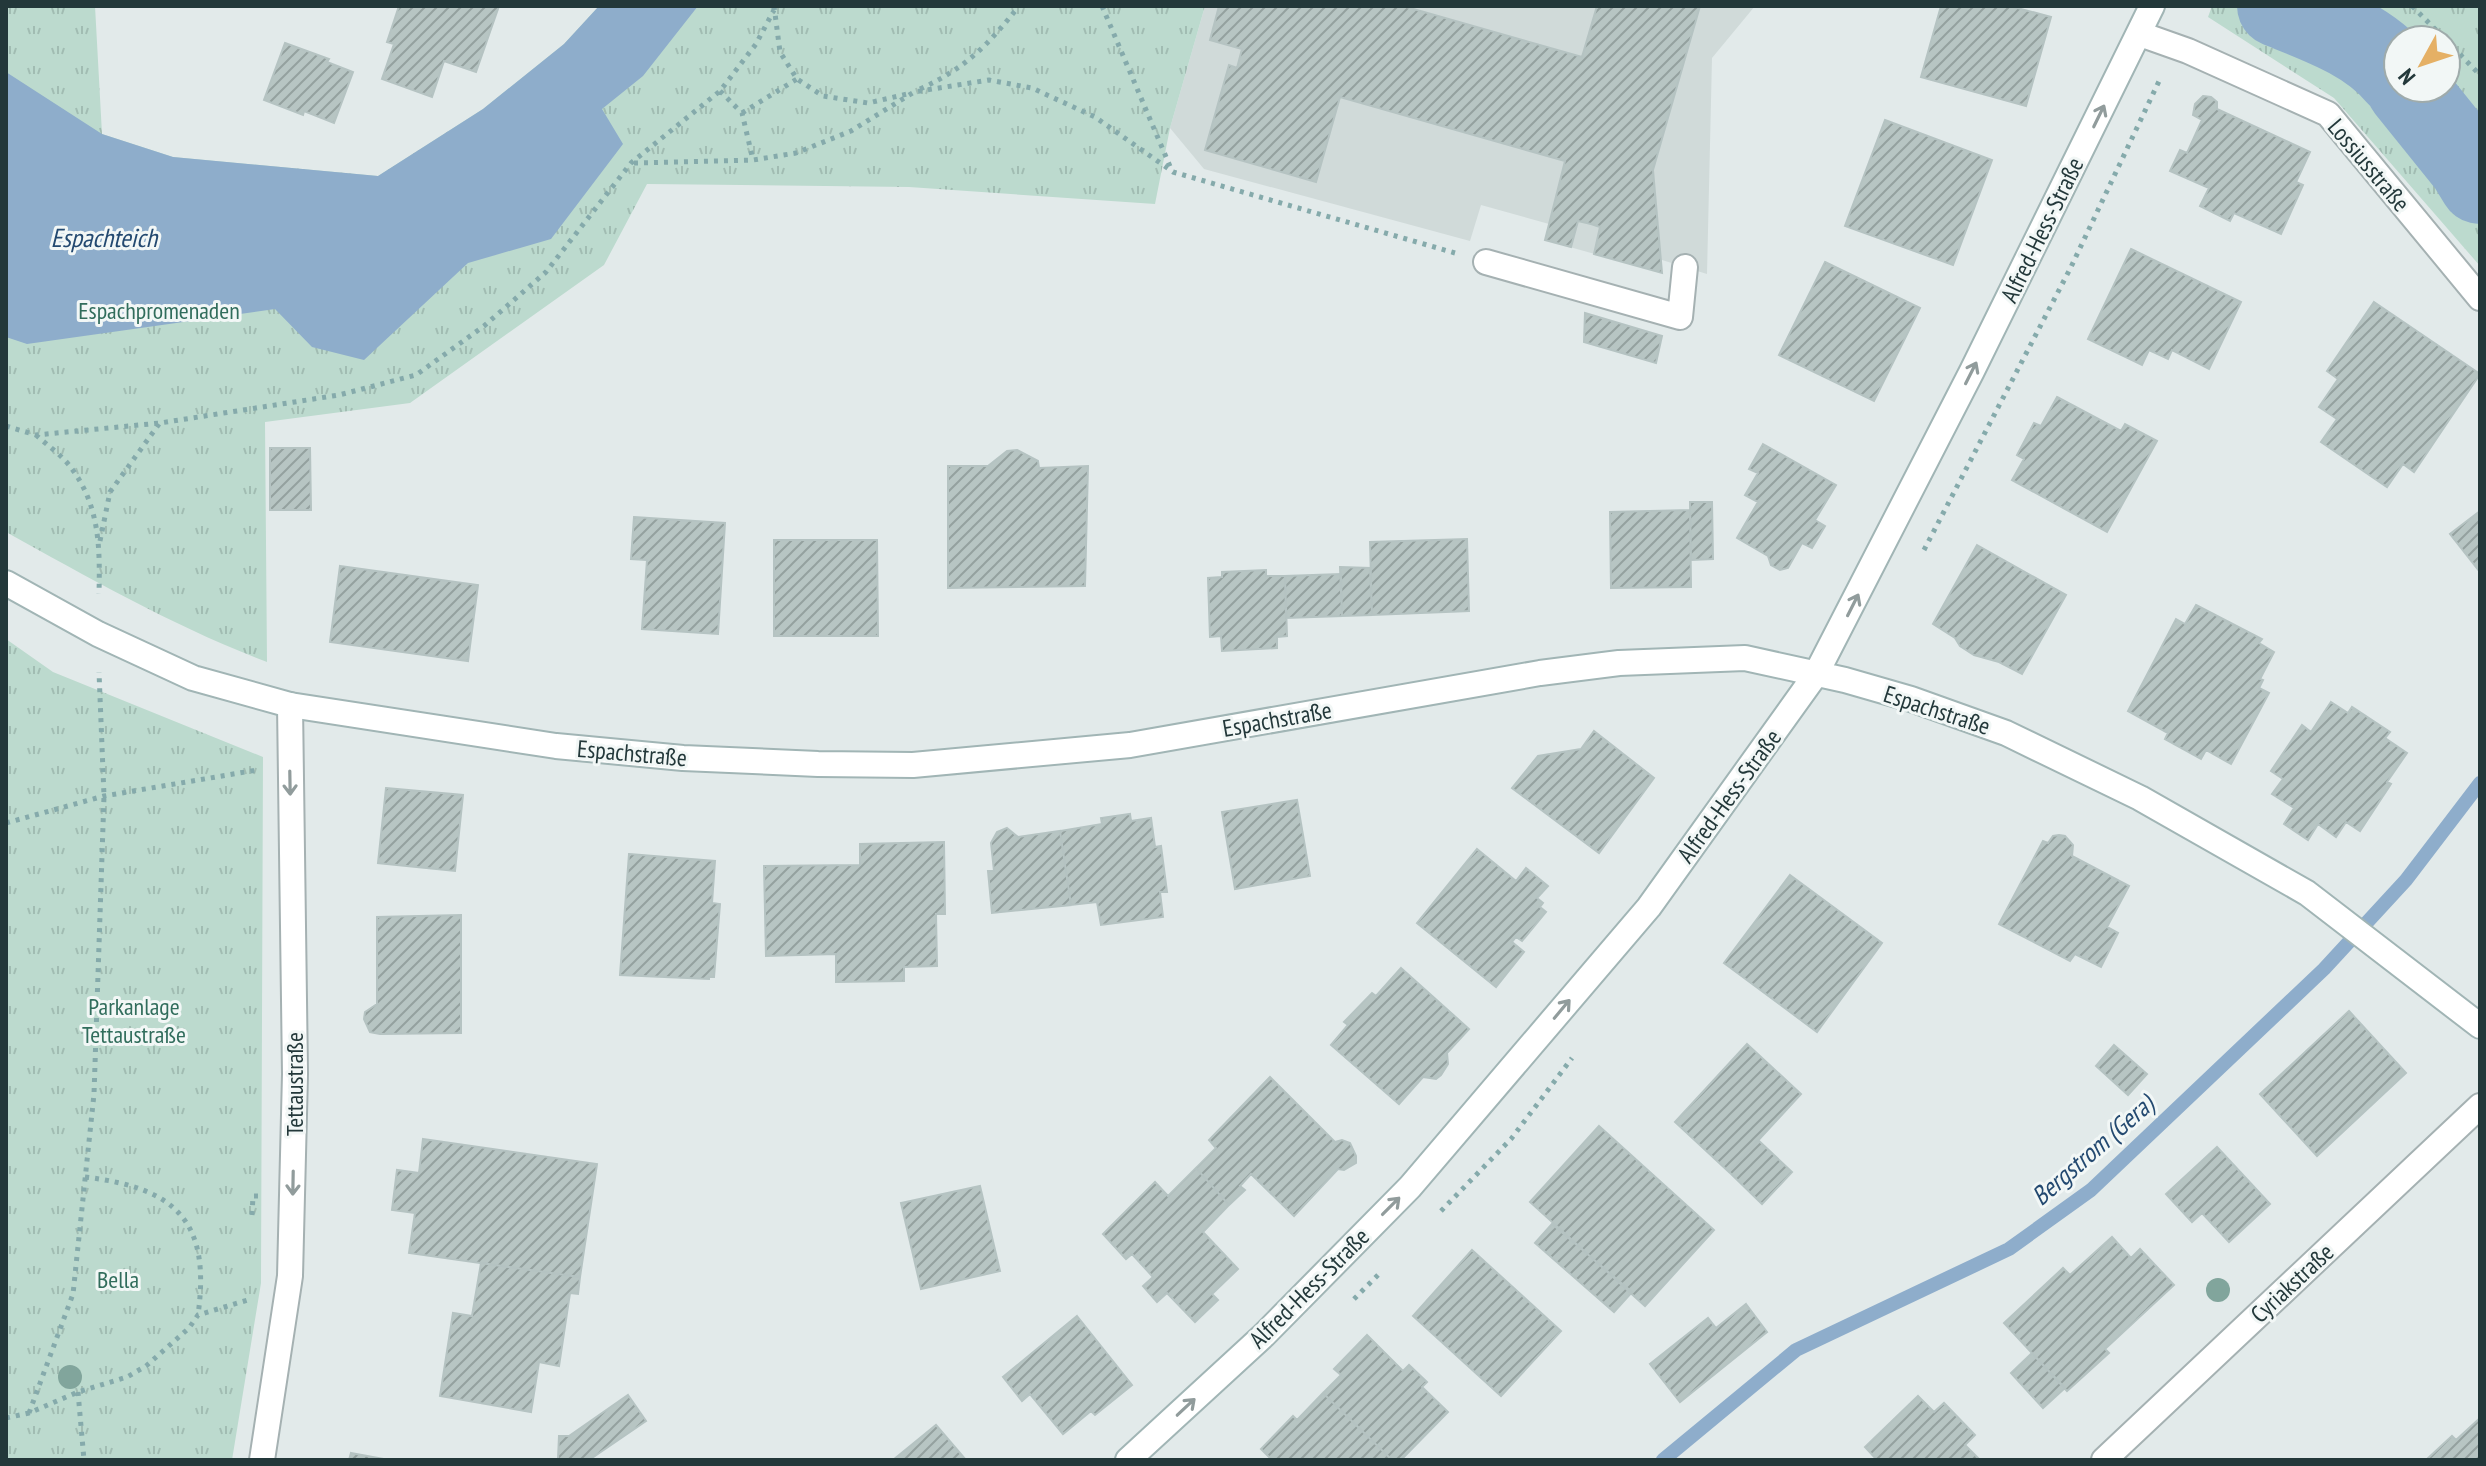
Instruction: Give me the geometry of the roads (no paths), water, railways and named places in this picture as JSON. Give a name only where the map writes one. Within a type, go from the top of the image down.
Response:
[{"type":"street","name":"Lossiusstraße","points":[[2146,19],[2188,51],[2328,114],[2480,298]]},
{"type":"street","name":"Alfred-Hess-Straße","points":[[1128,1460],[1264,1335],[1410,1187],[1649,907],[1816,674],[1972,371],[2146,19]]},
{"type":"street","points":[[1486,262],[1680,317],[1685,267]]},
{"type":"street","name":"Espachstraße","points":[[6,583],[98,634],[193,678],[290,705],[570,747],[698,759],[913,765],[1130,745],[1540,673],[1619,663],[1745,658],[1911,699],[2006,733],[2140,798],[2307,893],[2480,1026]]},
{"type":"street","name":"Tettaustraße","points":[[262,1460],[290,1276],[295,1074],[290,705]]},
{"type":"street","name":"Cyriakstraße","points":[[2104,1460],[2480,1106]]},
{"type":"water","name":"Espachteich","points":[[599,6],[698,6],[643,76],[602,109],[623,144],[551,239],[468,263],[364,360],[312,347],[275,309],[27,344],[6,337],[6,72],[102,134],[173,157],[378,176],[483,109],[564,44]]},
{"type":"waterway","points":[[2278,6],[2327,26],[2382,60]]},
{"type":"waterway","points":[[2420,104],[2480,183]]},
{"type":"waterway","name":"Bergstrom (Gera)","points":[[1663,1460],[1796,1350],[2009,1249],[2091,1190],[2324,969],[2406,880],[2480,783]]},
{"type":"park label","name":"Espachpromenaden","points":[[159,310]]},
{"type":"park label","name":"Parkanlage Tettaustraße","points":[[134,1020]]},
{"type":"park label","name":"Bella","points":[[118,1279]]}]
